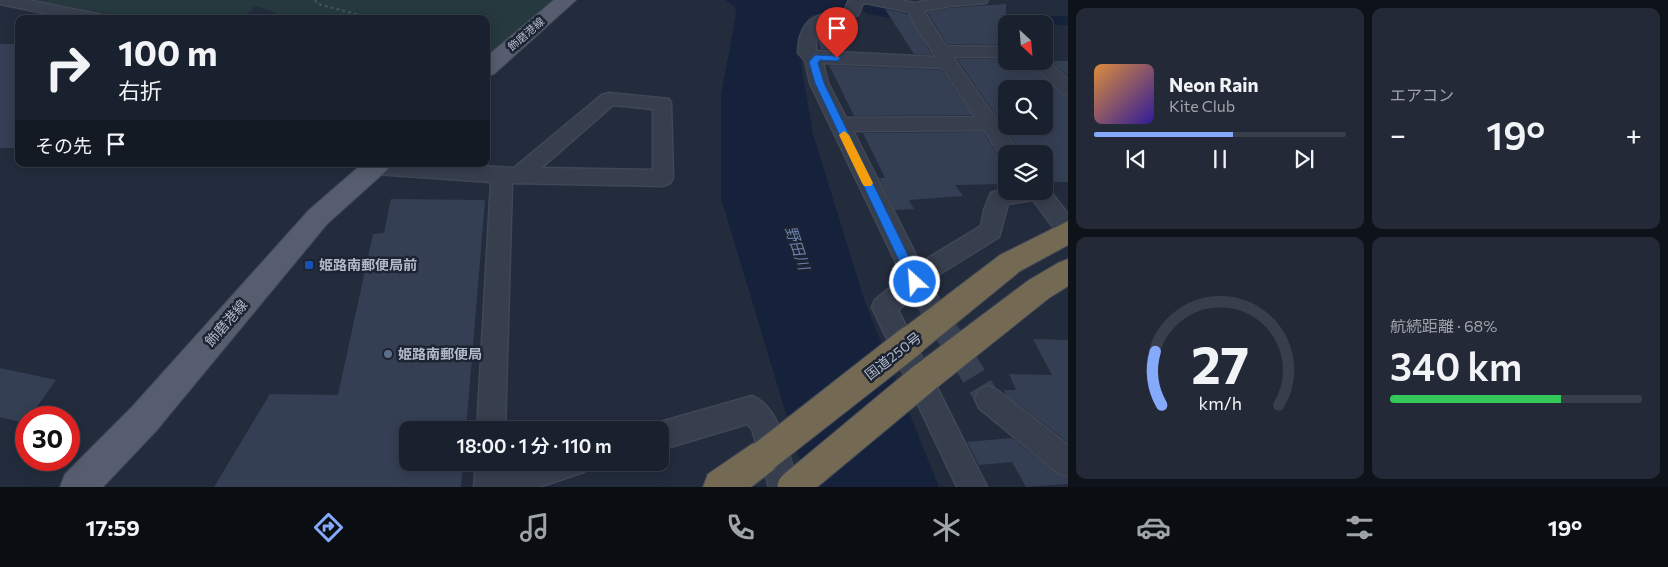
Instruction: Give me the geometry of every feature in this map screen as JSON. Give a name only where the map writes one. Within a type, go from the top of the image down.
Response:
[{"type":"highway","name":"国道250号","points":[[721,487],[764,456],[1010,263],[1068,231]]},
{"type":"highway","points":[[793,487],[924,378],[1040,289],[1068,271]]},
{"type":"main road","name":"飾磨港線","points":[[490,66],[566,0]]},
{"type":"main road","name":"飾磨港線","points":[[78,487],[144,419],[318,217],[374,167]]},
{"type":"street","points":[[3,0],[78,15]]},
{"type":"street","points":[[872,0],[915,8],[949,1],[980,0]]},
{"type":"street","points":[[816,60],[807,53],[806,40],[812,25],[857,4]]},
{"type":"street","points":[[915,8],[923,25],[1004,145]]},
{"type":"street","points":[[918,287],[819,83],[813,62],[818,57],[944,57],[998,53]]},
{"type":"street","points":[[1048,70],[1068,89]]},
{"type":"street","points":[[403,167],[510,175],[663,178],[662,103],[609,99],[510,175],[492,421]]},
{"type":"street","points":[[840,125],[988,123]]},
{"type":"street","points":[[972,487],[884,307],[918,287],[933,266],[991,231],[999,200]]},
{"type":"street","points":[[1045,200],[1068,231]]},
{"type":"street","points":[[988,399],[1068,463]]},
{"type":"street","points":[[669,433],[752,409],[763,422],[784,487]]},
{"type":"street","points":[[490,471],[491,487],[544,471]]},
{"type":"path","points":[[315,0],[318,4],[359,15]]},
{"type":"green space","points":[[33,0],[555,0],[490,57],[490,15],[281,15],[256,6],[246,15],[114,15]]},
{"type":"water","name":"野田川","points":[[725,0],[849,0],[866,5],[869,3],[924,11],[939,18],[998,17],[998,27],[932,29],[919,23],[867,14],[862,9],[844,8],[810,16],[797,39],[813,134],[865,302],[939,487],[808,487],[721,198],[721,95],[736,14],[735,7]]},
{"type":"water","points":[[1053,16],[1068,16],[1068,25],[1053,25]]},
{"type":"building","points":[[1006,4],[1006,15],[998,15],[998,45],[947,44],[927,12],[949,8]]},
{"type":"building","points":[[885,9],[908,14],[932,55],[914,54]]},
{"type":"building","points":[[828,26],[840,50],[821,49],[818,41],[822,30]]},
{"type":"building","points":[[0,44],[15,44],[15,148],[0,148]]},
{"type":"building","points":[[957,59],[998,59],[998,70],[1036,70],[1047,80],[998,80],[998,119]]},
{"type":"building","points":[[1053,61],[1068,61],[1068,76],[1053,63]]},
{"type":"building","points":[[829,65],[942,70],[972,115],[854,116]]},
{"type":"building","points":[[1053,86],[1061,94],[1068,97],[1068,182],[1053,182],[1053,145],[1016,145],[1009,135],[1053,135]]},
{"type":"building","points":[[983,132],[998,155],[998,184],[955,185],[963,196],[909,200],[914,209],[895,210],[879,178],[885,178],[863,133]]},
{"type":"building","points":[[391,199],[485,200],[467,421],[399,421],[399,471],[462,471],[461,487],[214,487],[270,394],[338,395],[373,234],[384,233]]},
{"type":"building","points":[[1033,339],[1068,340],[1068,442],[1006,395],[1004,390],[1016,390],[1009,374],[1052,375]]},
{"type":"building","points":[[0,368],[56,380],[38,406],[15,406],[15,421],[0,417]]},
{"type":"building","points":[[1012,438],[1057,474],[1068,479],[1068,484],[1026,487],[1012,462],[979,465],[967,442]]},
{"type":"tunnel","points":[[922,292],[988,399]]},
{"type":"slow traffic","points":[[844,135],[868,183]]},
{"type":"place","name":"姫路南郵便局前","points":[[309,265]]},
{"type":"place","name":"姫路南郵便局","points":[[388,354]]},
{"type":"route","points":[[837,58],[818,57],[813,62],[819,83],[915,282]]}]
